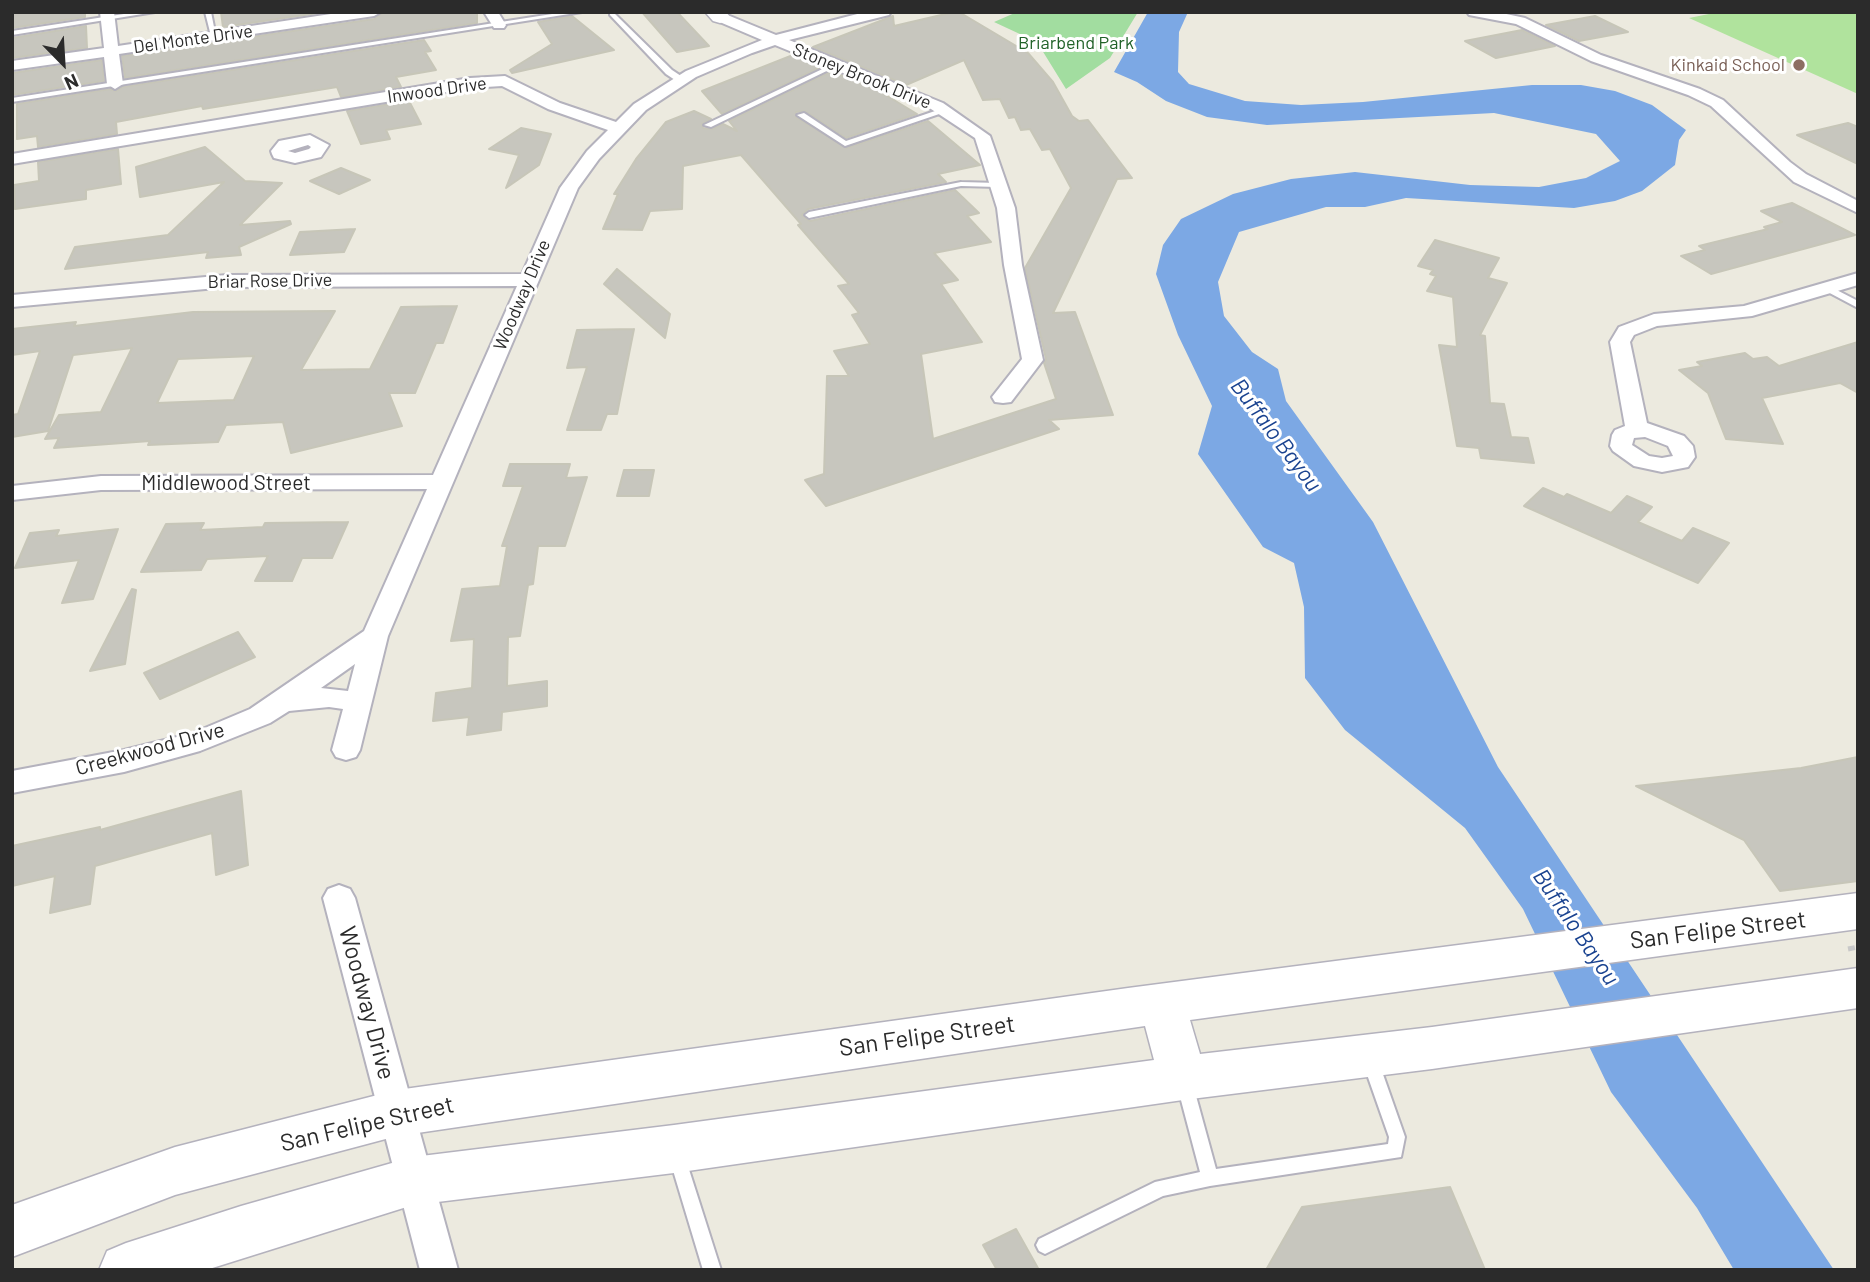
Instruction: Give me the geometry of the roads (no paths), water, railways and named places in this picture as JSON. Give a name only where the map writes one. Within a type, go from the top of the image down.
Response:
[{"type":"main road","name":"San Felipe Street","points":[[12,1231],[176,1171],[397,1113],[1400,971],[1772,923],[1845,961]]},
{"type":"main road","points":[[126,1270],[253,1228],[413,1181],[674,1149],[1183,1078],[1432,1048],[1845,961]]},
{"type":"main road","points":[[1162,1004],[1183,1078]]},
{"type":"street","name":"Del Monte Drive","points":[[12,66],[214,36],[300,18],[374,12]]},
{"type":"street","name":"Woodway Drive","points":[[346,750],[375,636],[569,188],[593,155],[640,107],[681,80],[772,41],[884,12]]},
{"type":"street","points":[[1474,12],[1520,21],[1596,58],[1694,92],[1717,103],[1800,178],[1858,208]]},
{"type":"street","name":"Stoney Brook Drive","points":[[718,15],[772,41],[944,111],[982,136],[1006,208],[1013,265],[1033,360],[1003,397]]},
{"type":"street","points":[[107,16],[115,84]]},
{"type":"street","name":"Inwood Drive","points":[[12,159],[470,83],[505,81],[554,106],[618,128]]},
{"type":"street","points":[[290,112],[297,141]]},
{"type":"street","points":[[1637,430],[1620,342],[1626,331],[1654,320],[1745,312],[1858,279]]},
{"type":"street","name":"Briar Rose Drive","points":[[12,301],[227,281],[529,280]]},
{"type":"street","name":"Middlewood Street","points":[[12,493],[101,483],[441,482]]},
{"type":"street","name":"Creekwood Drive","points":[[12,782],[124,761],[200,741],[260,716],[282,703],[375,636]]},
{"type":"street","name":"Creekwood Drive","points":[[282,703],[329,697],[357,702]]},
{"type":"street","name":"Woodway Drive","points":[[340,898],[413,1181],[439,1270]]},
{"type":"lane","points":[[12,33],[107,16],[152,12]]},
{"type":"lane","points":[[208,12],[214,36]]},
{"type":"lane","points":[[12,100],[495,18],[579,12]]},
{"type":"lane","points":[[612,14],[669,72],[681,80]]},
{"type":"lane","points":[[708,125],[835,65]]},
{"type":"lane","points":[[801,115],[845,144],[850,144],[944,111]]},
{"type":"lane","points":[[809,215],[961,184],[998,185]]},
{"type":"lane","points":[[1827,288],[1858,304]]},
{"type":"lane","points":[[1045,1245],[1161,1188],[1210,1178],[1395,1151],[1397,1137],[1368,1056]]},
{"type":"lane","points":[[1183,1078],[1210,1178]]},
{"type":"lane","points":[[674,1149],[712,1270]]},
{"type":"water","name":"Buffalo Bayou","points":[[1148,12],[1188,12],[1179,32],[1178,72],[1189,84],[1245,101],[1301,105],[1363,102],[1532,85],[1581,85],[1615,91],[1652,105],[1686,130],[1679,140],[1675,165],[1642,191],[1615,201],[1574,208],[1406,198],[1365,207],[1326,207],[1239,232],[1218,282],[1224,316],[1252,352],[1278,369],[1286,401],[1373,522],[1498,767],[1834,1270],[1734,1270],[1697,1208],[1611,1092],[1523,909],[1465,828],[1345,730],[1305,678],[1304,607],[1294,563],[1263,547],[1198,454],[1212,406],[1178,335],[1156,274],[1163,245],[1181,219],[1233,194],[1291,179],[1355,172],[1470,185],[1539,187],[1586,178],[1620,161],[1596,134],[1494,113],[1267,125],[1207,117],[1166,101],[1137,82],[1114,72]]},
{"type":"place","name":"Kinkaid School","points":[[1799,65]]},
{"type":"park label","name":"Briarbend Park","points":[[1076,43]]}]
